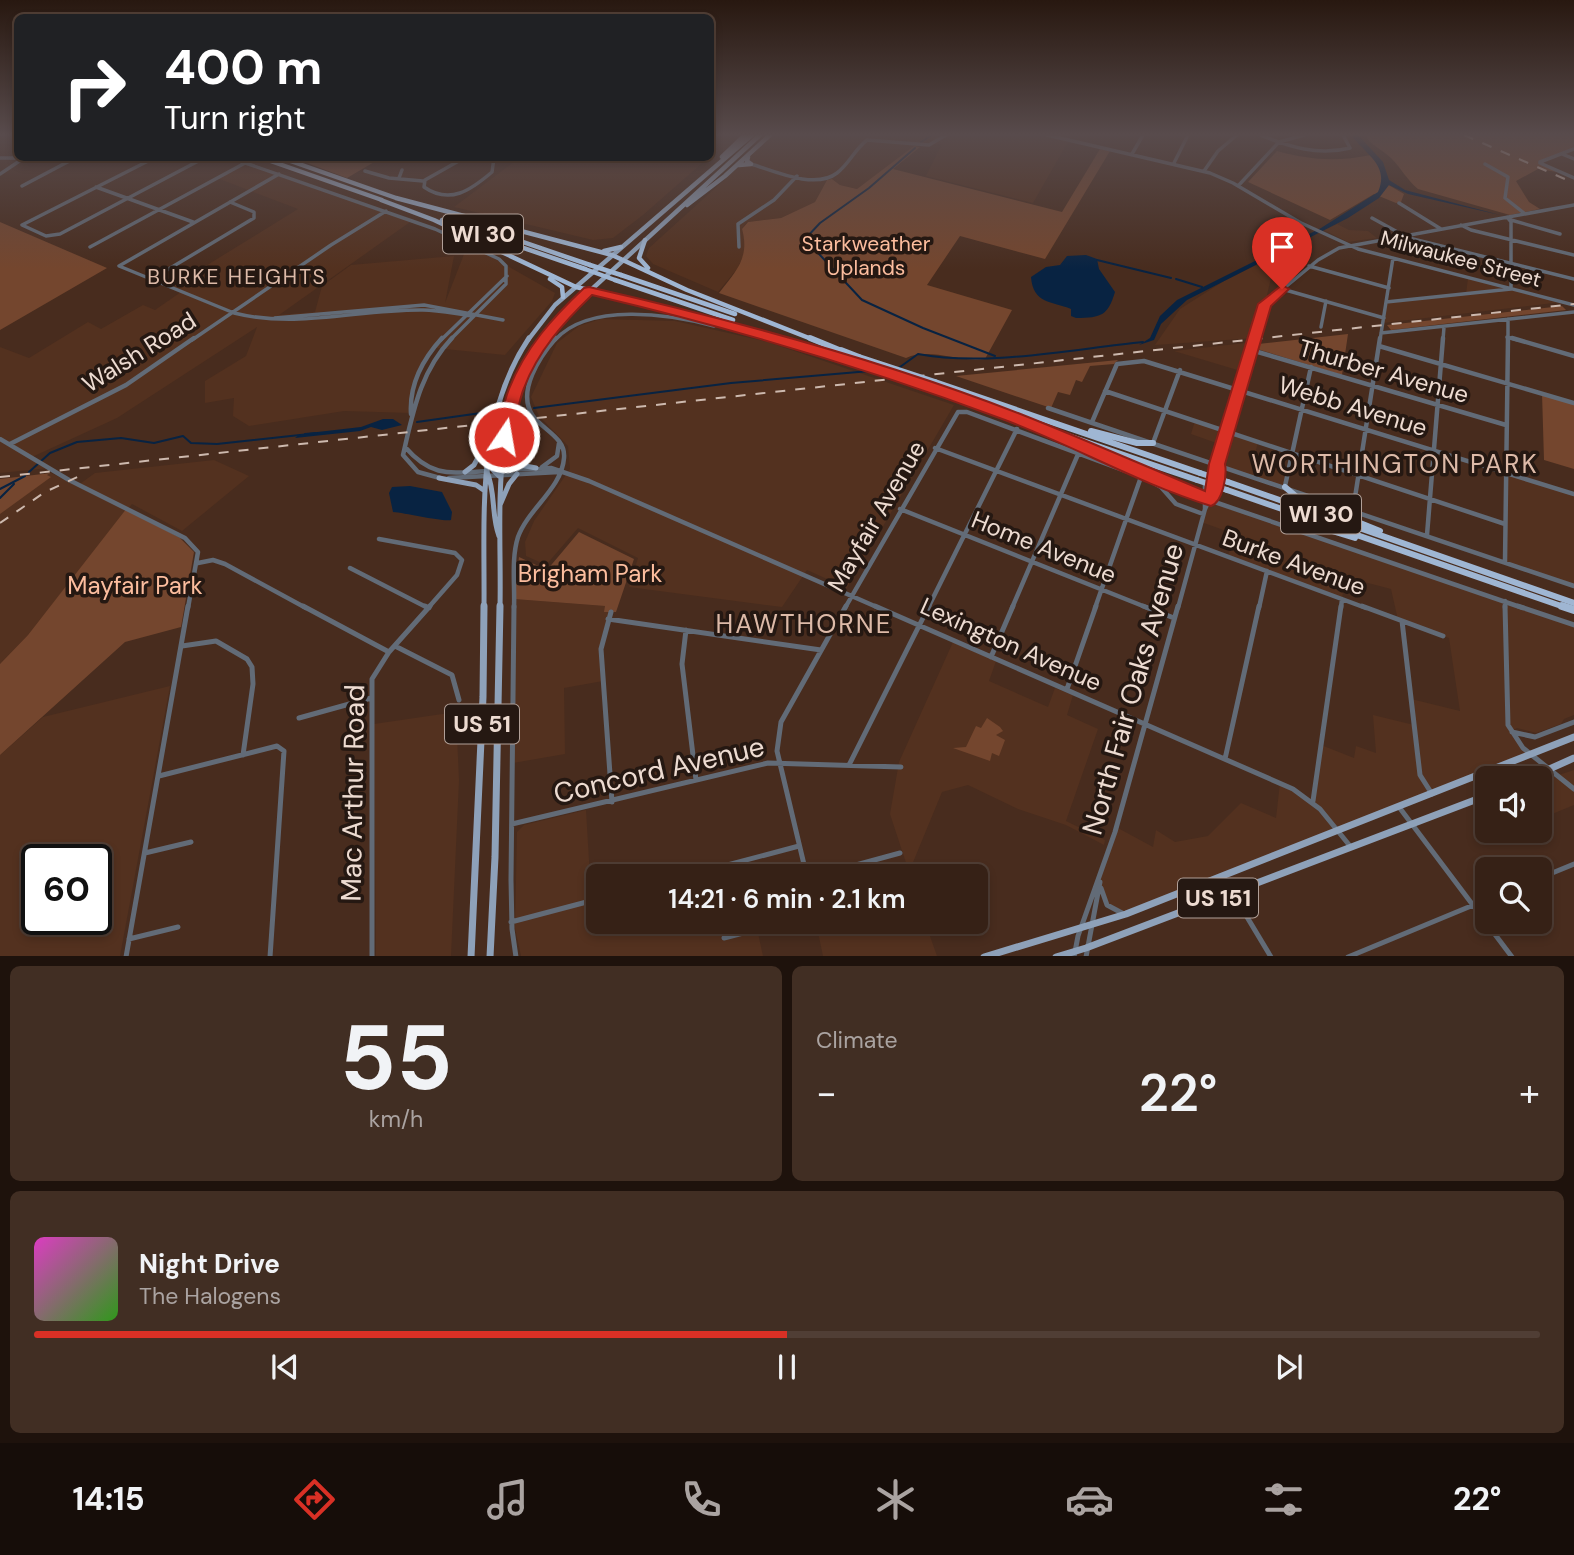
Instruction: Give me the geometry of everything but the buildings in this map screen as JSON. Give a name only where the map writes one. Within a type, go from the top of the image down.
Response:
[{"type":"highway","name":"WI 30","points":[[323,180],[584,269],[859,356],[1198,476]]},
{"type":"highway","name":"WI 30","points":[[343,180],[590,265],[618,278],[811,348],[1011,416],[1414,546],[1574,602]]},
{"type":"highway","points":[[396,198],[624,259],[670,282],[844,352]]},
{"type":"highway","points":[[381,200],[434,220],[576,287],[715,320],[811,348]]},
{"type":"highway","points":[[645,240],[639,254],[641,262],[670,282]]},
{"type":"highway","points":[[595,250],[607,251],[621,247]]},
{"type":"highway","points":[[521,262],[561,285],[563,297]]},
{"type":"highway","points":[[1011,416],[1207,499]]},
{"type":"highway","points":[[1040,418],[1137,443],[1153,443]]},
{"type":"highway","name":"WI 30","points":[[1228,486],[1574,610]]},
{"type":"highway","points":[[1284,486],[1298,498],[1414,546]]},
{"type":"highway","points":[[1286,525],[1309,524],[1499,583]]},
{"type":"main road","name":"US 51","points":[[490,956],[495,854],[501,539],[490,435],[495,415],[504,384],[519,352],[541,321],[563,297],[699,180]]},
{"type":"main road","name":"US 51","points":[[471,956],[483,697],[485,491],[500,458],[511,405],[528,362],[556,322],[710,180]]},
{"type":"main road","points":[[659,226],[719,180]]},
{"type":"main road","points":[[495,415],[498,424],[492,473],[492,515],[501,539]]},
{"type":"main road","points":[[465,472],[474,465],[490,435]]},
{"type":"main road","points":[[500,458],[536,470]]},
{"type":"main road","points":[[499,508],[509,484],[517,474]]},
{"type":"main road","points":[[439,478],[476,485],[485,491]]},
{"type":"main road","name":"US 151","points":[[987,956],[1126,914],[1574,737]]},
{"type":"main road","points":[[1552,768],[1574,758]]},
{"type":"main road","name":"US 151","points":[[1075,954],[1475,800]]},
{"type":"street","points":[[22,186],[34,180]]},
{"type":"street","points":[[111,180],[21,225],[38,233],[54,236],[162,180]]},
{"type":"street","points":[[90,247],[215,180]]},
{"type":"street","points":[[269,180],[119,265],[234,313],[261,319],[298,320],[424,310],[503,320]]},
{"type":"street","points":[[295,180],[444,233],[499,259],[506,266],[504,286],[468,315],[418,372],[410,394],[411,415]]},
{"type":"street","points":[[402,180],[423,183],[428,180]]},
{"type":"street","points":[[423,183],[429,192],[443,196],[459,195],[481,180]]},
{"type":"street","points":[[739,247],[738,224],[774,200],[794,180]]},
{"type":"street","name":"Milwaukee Street","points":[[1224,180],[1299,222],[1348,245],[1574,305]]},
{"type":"street","points":[[1238,186],[1244,180]]},
{"type":"street","points":[[1508,180],[1505,198],[1526,214]]},
{"type":"street","points":[[96,187],[193,222]]},
{"type":"street","points":[[151,280],[254,218],[254,212],[229,202]]},
{"type":"street","points":[[1399,203],[1442,229]]},
{"type":"street","points":[[1328,237],[1332,245],[1348,245],[1574,206]]},
{"type":"street","name":"Walsh Road","points":[[9,444],[116,391],[386,211]]},
{"type":"street","points":[[1372,218],[1403,235],[1574,279]]},
{"type":"street","points":[[1509,219],[1560,234]]},
{"type":"street","points":[[1386,302],[1511,289],[1509,219]]},
{"type":"street","points":[[1461,225],[1471,230],[1574,255]]},
{"type":"street","points":[[1362,243],[1361,247],[1368,251]]},
{"type":"street","name":"North Fair Oaks Avenue","points":[[1322,257],[1332,245]]},
{"type":"street","name":"North Fair Oaks Avenue","points":[[1086,952],[1100,883],[1144,723],[1207,499],[1218,470],[1217,464],[1226,431],[1266,303],[1309,266],[1348,245]]},
{"type":"street","points":[[1353,510],[1394,258]]},
{"type":"street","points":[[1309,266],[1389,288]]},
{"type":"street","points":[[1282,289],[1384,318]]},
{"type":"street","points":[[1321,327],[1326,301]]},
{"type":"street","points":[[1381,333],[1574,312]]},
{"type":"street","points":[[516,956],[512,922],[515,552],[525,520],[560,472],[564,457],[559,442],[529,409],[527,397],[534,372],[553,340],[575,323],[614,314],[674,318],[714,326]]},
{"type":"street","points":[[468,315],[429,369],[411,415],[403,455],[413,470],[439,478],[536,470],[560,472]]},
{"type":"street","points":[[1505,562],[1508,319]]},
{"type":"street","points":[[1427,535],[1444,327]]},
{"type":"street","points":[[1507,337],[1574,356]]},
{"type":"street","points":[[1379,346],[1574,403]]},
{"type":"street","name":"Thurber Avenue","points":[[1251,350],[1507,425]]},
{"type":"street","name":"Webb Avenue","points":[[1105,391],[1116,366],[1121,362],[1144,361],[1574,494]]},
{"type":"street","points":[[1284,486],[1311,368]]},
{"type":"street","points":[[1153,443],[1180,370]]},
{"type":"street","points":[[1092,422],[1105,391],[1505,524]]},
{"type":"street","points":[[1048,408],[1574,586]]},
{"type":"street","name":"Mayfair Avenue","points":[[805,864],[779,763],[777,751],[781,722],[900,509],[958,412],[1017,429]]},
{"type":"street","points":[[849,765],[1017,429],[1141,477],[1161,487],[1177,504],[1204,511]]},
{"type":"street","points":[[0,439],[185,538],[195,546],[198,563],[126,956]]},
{"type":"street","points":[[405,447],[423,467],[440,472],[517,474],[536,470],[555,460],[559,452],[559,442]]},
{"type":"street","name":"Burke Avenue","points":[[935,448],[1443,636]]},
{"type":"street","points":[[991,657],[1079,452]]},
{"type":"street","points":[[536,470],[547,478],[551,485]]},
{"type":"street","name":"Lexington Avenue","points":[[560,472],[589,481],[1296,790],[1313,801],[1350,846]]},
{"type":"street","points":[[1068,689],[1141,477]]},
{"type":"street","points":[[1207,499],[1574,625]]},
{"type":"street","name":"Home Avenue","points":[[900,509],[1174,618]]},
{"type":"street","name":"Mac Arthur Road","points":[[372,956],[372,679],[389,652],[461,568],[462,560],[459,555],[379,539]]},
{"type":"street","points":[[198,563],[213,560],[225,564],[389,652]]},
{"type":"street","points":[[350,568],[429,608]]},
{"type":"street","points":[[1225,759],[1267,571]]},
{"type":"street","points":[[1313,801],[1342,598]]},
{"type":"street","points":[[1505,601],[1507,715],[1511,732],[1531,755],[1545,766]]},
{"type":"street","points":[[612,802],[601,649],[610,615],[686,630],[821,650]]},
{"type":"street","points":[[1402,621],[1420,775],[1432,794]]},
{"type":"street","points":[[686,630],[682,664],[696,780]]},
{"type":"street","points":[[183,646],[216,641],[247,659],[253,667],[243,755]]},
{"type":"street","points":[[395,646],[452,675],[459,700]]},
{"type":"street","points":[[299,718],[371,698]]},
{"type":"street","points":[[1511,732],[1534,737],[1574,722]]},
{"type":"street","points":[[159,776],[277,746],[283,748],[285,758],[270,956]]},
{"type":"street","name":"Concord Avenue","points":[[512,824],[779,763],[901,767]]},
{"type":"street","points":[[1552,771],[1574,789]]},
{"type":"street","points":[[1399,807],[1511,956]]},
{"type":"street","points":[[145,853],[191,842]]},
{"type":"street","points":[[731,864],[799,846]]},
{"type":"street","points":[[859,864],[900,853]]},
{"type":"street","points":[[1552,873],[1574,864]]},
{"type":"street","points":[[1100,883],[1108,909],[1126,914]]},
{"type":"street","name":"North Fair Oaks Avenue","points":[[1075,954],[1080,929],[1100,883]]},
{"type":"street","points":[[1232,892],[1270,956]]},
{"type":"street","points":[[512,922],[586,902]]},
{"type":"street","points":[[1350,956],[1474,905]]},
{"type":"street","points":[[129,939],[178,927]]},
{"type":"street","points":[[724,938],[740,934]]},
{"type":"shaded area","points":[[221,180],[295,180],[413,220],[279,315],[315,312],[322,286],[351,265],[454,256],[445,303],[466,249],[471,245],[555,293],[552,301],[505,355],[435,348],[415,379],[411,413],[344,411],[249,426],[233,416],[234,398],[205,403],[205,381],[246,356],[257,327],[117,418],[32,457],[49,468],[0,473],[0,347],[29,358],[88,322],[101,329],[143,305],[155,310],[181,292],[170,288],[298,209]]},
{"type":"shaded area","points":[[490,180],[683,180],[613,238],[593,240],[454,207]]},
{"type":"shaded area","points":[[725,180],[829,180],[815,202],[781,218],[747,222],[742,229],[746,245],[744,255],[737,269],[718,292],[653,264],[646,256],[649,248]]},
{"type":"shaded area","points":[[833,180],[870,180],[857,189],[840,185]]},
{"type":"shaded area","points":[[940,180],[1046,180],[1033,203]]},
{"type":"shaded area","points":[[1337,224],[1349,230],[1368,231],[1377,238],[1348,242],[1324,230]]},
{"type":"shaded area","points":[[1256,265],[1272,274],[1267,295],[1271,298],[1266,303],[1255,338],[1155,345],[1180,309],[1224,281]]},
{"type":"shaded area","points":[[1468,278],[1562,302],[1383,323],[1386,302],[1466,294]]},
{"type":"shaded area","points":[[601,319],[675,321],[768,342],[954,405],[847,588],[807,570],[782,607],[629,587],[638,558],[578,528],[546,565],[526,556],[525,542],[534,521],[570,469],[568,446],[539,416],[531,397],[557,343],[579,326]]},
{"type":"shaded area","points":[[1254,342],[1244,372],[1174,351]]},
{"type":"shaded area","points":[[1195,421],[1258,442],[1253,461],[1288,472],[1285,487],[1217,464],[1222,445],[1191,434]]},
{"type":"shaded area","points":[[214,460],[249,476],[182,531],[132,504],[28,635],[0,664],[0,508],[51,473],[77,486],[95,473]]},
{"type":"shaded area","points":[[1506,472],[1574,494],[1574,586],[1505,562]]},
{"type":"shaded area","points":[[1211,500],[1574,625],[1574,715],[1564,719],[1561,724],[1536,733],[1517,728],[1512,731],[1531,755],[1502,766],[1475,766],[1475,777],[1120,913],[1106,906],[1100,880],[1116,827],[1153,847],[1156,830],[1175,842],[1208,836],[1241,803],[1276,818],[1280,783],[1313,800],[1321,745],[1354,758],[1356,746],[1376,753],[1373,715],[1414,725],[1411,699],[1460,711],[1449,638],[1398,620],[1391,589],[1345,577],[1342,599],[1228,556],[1235,534],[1201,522]]},
{"type":"shaded area","points":[[514,599],[605,606],[611,612],[602,641],[603,681],[564,688],[565,754],[513,763]]},
{"type":"shaded area","points":[[953,642],[996,661],[989,681],[1048,707],[1055,688],[1073,695],[1067,715],[1098,729],[1066,821],[1105,840],[1104,845],[1066,825],[1018,809],[968,785],[942,792],[912,864],[906,864],[890,814],[899,762]]},
{"type":"shaded area","points":[[170,686],[120,956],[0,956],[0,755],[43,717]]},
{"type":"shaded area","points":[[456,712],[459,780],[451,956],[376,956],[374,724]]},
{"type":"shaded area","points":[[1574,770],[1574,805],[1552,814],[1552,777]]},
{"type":"shaded area","points":[[586,810],[589,864],[586,864],[586,934],[758,934],[763,956],[521,956],[515,928],[517,832],[524,825]]},
{"type":"shaded area","points":[[818,934],[929,934],[937,956],[823,956]]},
{"type":"green space","name":"Starkweather Uplands","points":[[827,180],[857,189],[869,180],[935,180],[1062,212],[1082,180],[1093,180],[1045,259],[960,236],[927,285],[1012,310],[985,359],[975,360],[925,354],[906,358],[719,293],[740,264],[744,248],[742,229],[748,222],[781,218],[815,202]]},
{"type":"green space","points":[[1250,180],[1384,180],[1404,194],[1401,202],[1396,203],[1374,194],[1330,220],[1248,182]]},
{"type":"green space","points":[[1409,180],[1519,180],[1516,181],[1529,202],[1540,209],[1510,215],[1418,189]]},
{"type":"green space","points":[[0,222],[107,268],[0,330]]},
{"type":"green space","points":[[1562,306],[1566,310],[1391,330],[1387,325]]},
{"type":"green space","points":[[1348,334],[1342,375],[1257,349],[1258,344]]},
{"type":"green space","points":[[1118,360],[1114,364],[1090,366],[1082,382],[1076,380],[1070,395],[1058,392],[1051,408],[956,376]]},
{"type":"green space","name":"WORTHINGTON PARK","points":[[1542,393],[1574,403],[1574,469],[1544,460]]},
{"type":"green space","points":[[51,473],[47,475],[51,477],[0,514],[0,479]]},
{"type":"green space","name":"Mayfair Park","points":[[127,508],[180,538],[194,552],[181,627],[125,642],[0,755],[0,664],[28,635]]},
{"type":"green space","name":"Brigham Park","points":[[579,532],[634,559],[616,612],[604,612],[605,606],[514,599],[519,557],[547,570]]},
{"type":"green space","points":[[987,718],[1003,731],[996,735],[1005,740],[999,756],[992,753],[990,761],[953,748],[966,747],[976,726],[981,728]]},
{"type":"water","points":[[1381,180],[1389,180],[1405,190],[1500,215],[1408,194],[1389,185],[1379,198],[1348,218],[1187,300],[1161,324],[1154,340],[1139,345],[1150,338],[1160,316],[1177,300],[1321,228],[1378,192]]},
{"type":"water","points":[[1086,255],[1097,259],[1099,269],[1115,292],[1110,306],[1103,314],[1076,318],[1071,316],[1071,309],[1040,297],[1035,292],[1031,277],[1046,267],[1060,265],[1067,256]]},
{"type":"water","points":[[383,419],[393,419],[402,425],[382,430],[371,427],[360,431],[295,438],[300,434],[361,427]]},
{"type":"water","points":[[410,486],[442,492],[452,512],[451,520],[393,512],[389,493],[392,487]]},
{"type":"waterway","points":[[879,180],[820,223],[805,239],[862,300],[923,328],[995,356]]},
{"type":"waterway","points":[[1097,260],[1171,278]]},
{"type":"waterway","points":[[1176,279],[1202,287]]},
{"type":"waterway","points":[[900,367],[918,354],[945,358],[1001,358],[1143,342]]},
{"type":"waterway","points":[[534,408],[731,383],[870,371]]},
{"type":"waterway","points":[[417,422],[488,412]]},
{"type":"waterway","points":[[305,434],[317,433]]},
{"type":"waterway","points":[[29,472],[50,453],[77,442],[121,438],[154,443],[183,436],[191,443],[217,444],[300,435]]},
{"type":"waterway","points":[[0,489],[25,476]]},
{"type":"waterway","points":[[0,498],[14,484]]},
{"type":"railway","points":[[1566,180],[1574,183]]},
{"type":"railway","points":[[0,477],[1574,304]]},
{"type":"railway","points":[[0,523],[45,492],[84,474]]},
{"type":"district","name":"BURKE HEIGHTS","points":[[237,277]]},
{"type":"district","name":"WORTHINGTON PARK","points":[[1395,464]]},
{"type":"district","name":"HAWTHORNE","points":[[804,624]]},
{"type":"route","points":[[504,437],[515,391],[528,362],[556,322],[589,291],[728,323],[811,348],[1011,416],[1211,500],[1217,464],[1265,304],[1282,289]]}]
